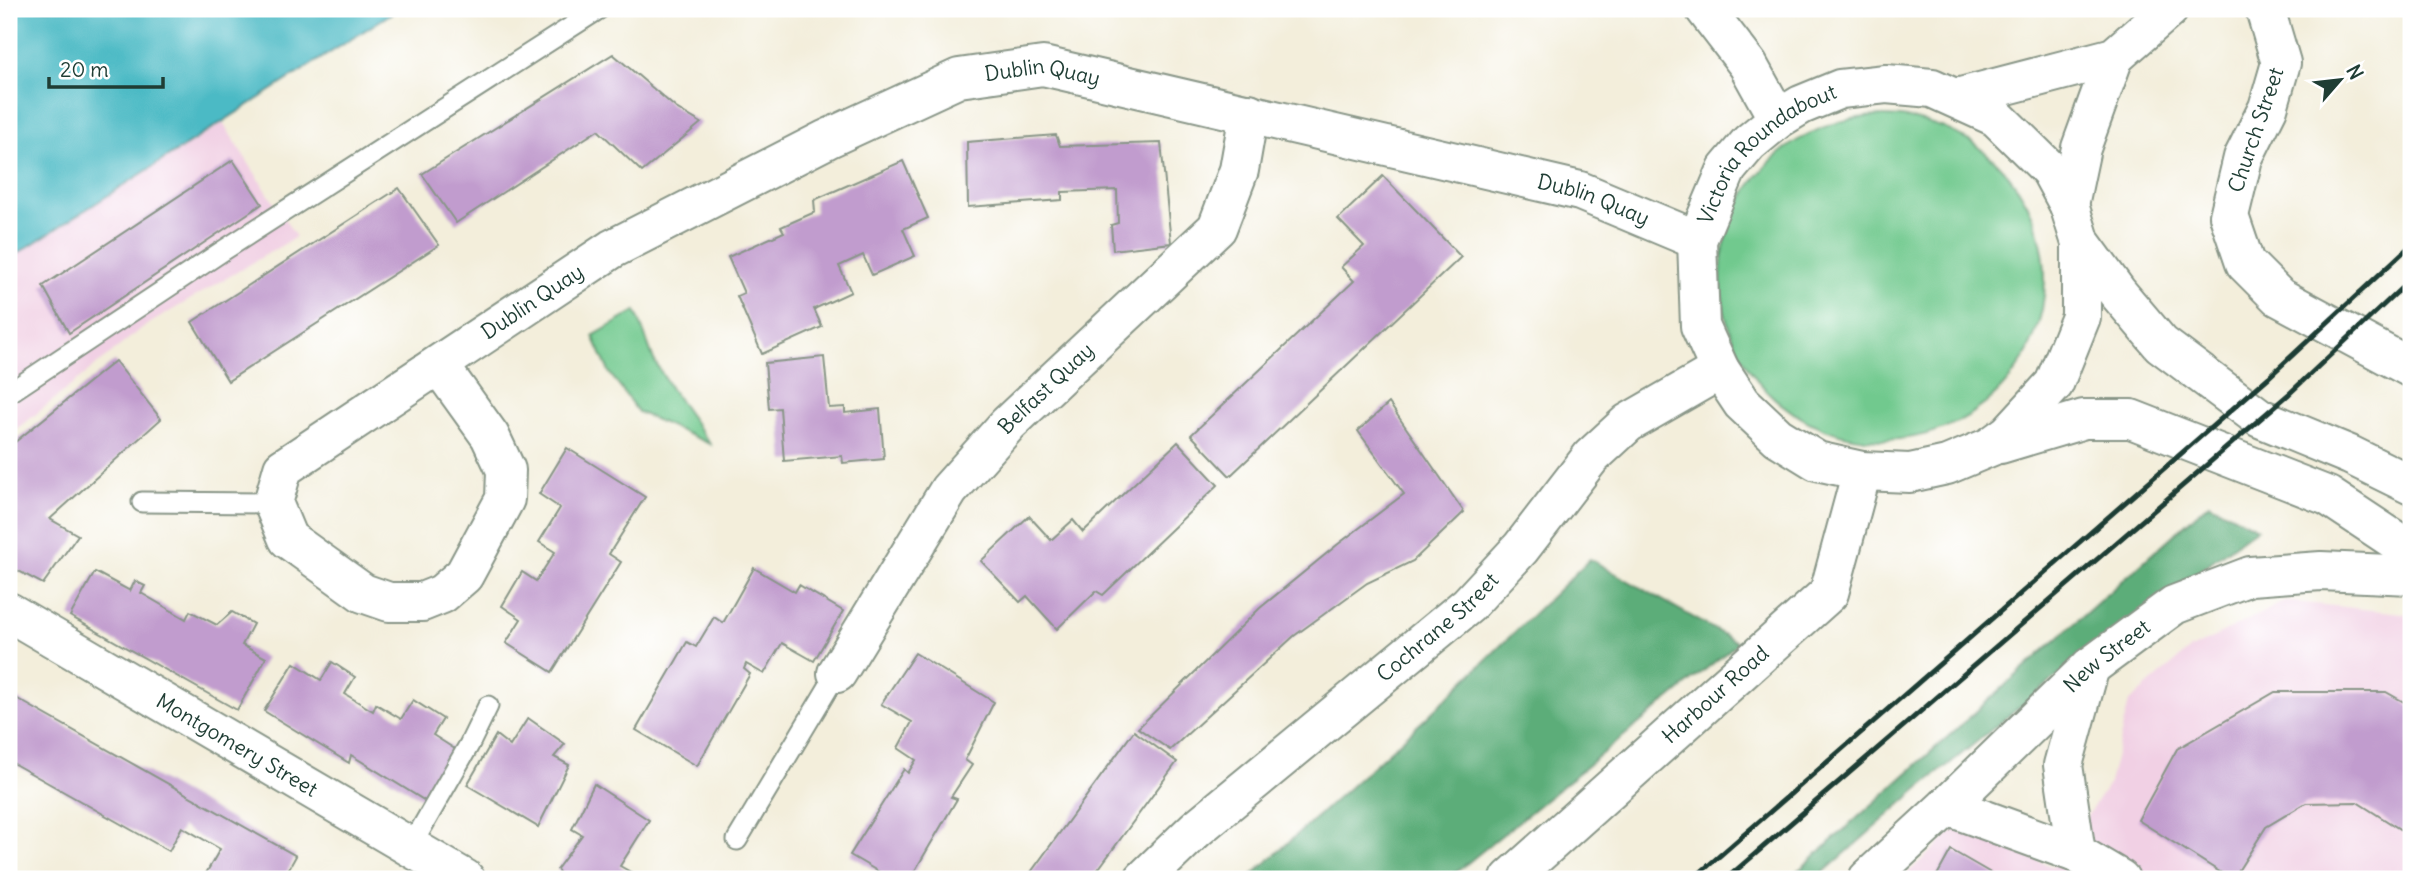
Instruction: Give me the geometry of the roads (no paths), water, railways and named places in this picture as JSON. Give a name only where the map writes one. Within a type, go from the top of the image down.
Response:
[{"type":"street","points":[[1705,9],[1748,65],[1778,119]]},
{"type":"street","points":[[1957,98],[2114,57],[2169,9]]},
{"type":"street","name":"Church Street","points":[[2265,9],[2281,63],[2268,108],[2243,158],[2229,216],[2245,264],[2278,297],[2411,368]]},
{"type":"street","points":[[2069,205],[2081,148],[2114,57]]},
{"type":"street","name":"Dublin Quay","points":[[273,503],[283,468],[612,249],[827,139],[959,78],[1043,66],[1580,191],[1697,240]]},
{"type":"street","name":"Victoria Roundabout","points":[[1886,84],[1932,88],[1996,117],[2050,170],[2069,205],[2081,243],[2081,317],[2054,384],[2008,434],[1990,447],[1947,465],[1910,473],[1862,471],[1817,461],[1778,437],[1742,403],[1720,370],[1700,326],[1697,240],[1727,169],[1749,143],[1778,119],[1801,105],[1840,89],[1886,84]]},
{"type":"street","name":"Belfast Quay","points":[[837,673],[949,490],[1008,424],[1217,228],[1239,170],[1249,113]]},
{"type":"street","points":[[2081,243],[2117,292],[2161,344],[2260,418],[2350,455],[2411,485]]},
{"type":"street","points":[[273,503],[288,539],[363,593],[389,602],[422,602],[442,594],[464,575],[505,499],[506,470],[490,436],[439,365]]},
{"type":"street","name":"Cochrane Street","points":[[1144,879],[1196,829],[1468,605],[1521,548],[1591,457],[1628,423],[1720,370]]},
{"type":"street","points":[[1990,447],[2084,419],[2131,419],[2328,496],[2411,551]]},
{"type":"street","name":"Harbour Road","points":[[1510,879],[1829,593],[1862,471]]},
{"type":"street","name":"New Street","points":[[1868,879],[2090,667],[2174,605],[2250,576],[2321,571],[2411,575]]},
{"type":"street","name":"Montgomery Street","points":[[9,612],[436,868]]},
{"type":"street","points":[[2076,853],[2063,765],[2090,667]]},
{"type":"street","points":[[1947,806],[2076,853],[2120,879]]},
{"type":"lane","points":[[9,393],[221,252],[599,9]]},
{"type":"lane","points":[[142,502],[273,503]]},
{"type":"lane","points":[[737,840],[837,673]]},
{"type":"lane","points":[[436,868],[469,746],[488,706]]},
{"type":"water","points":[[9,9],[398,9],[9,259]]},
{"type":"railway","points":[[1693,879],[2269,377],[2411,245]]},
{"type":"railway","points":[[1726,879],[2289,394],[2411,279]]}]
